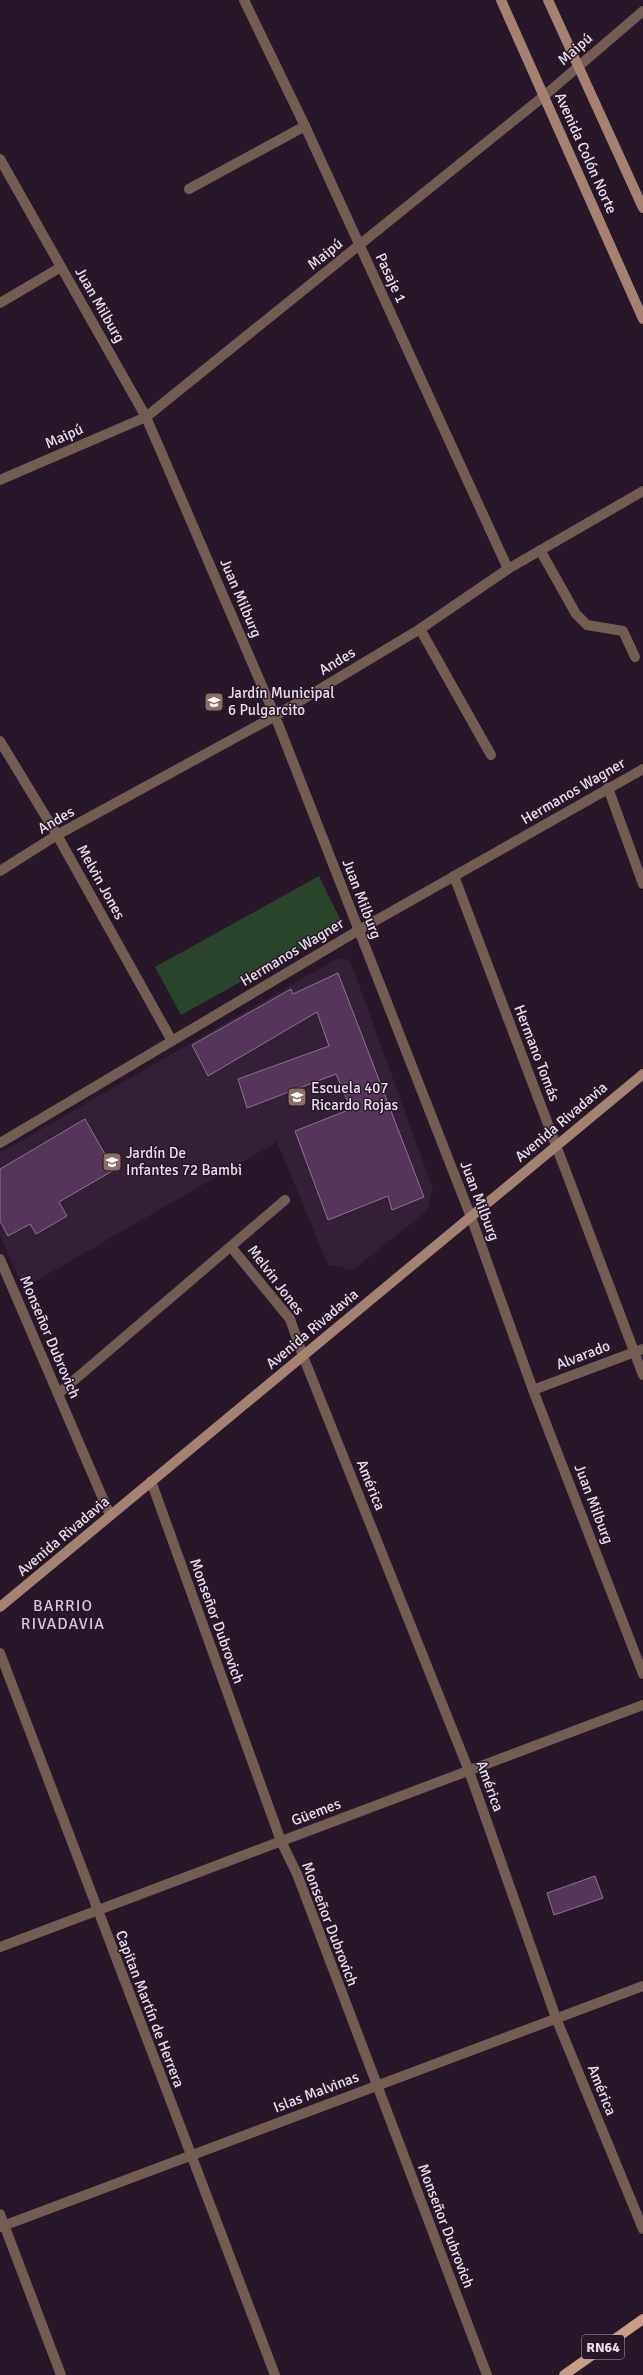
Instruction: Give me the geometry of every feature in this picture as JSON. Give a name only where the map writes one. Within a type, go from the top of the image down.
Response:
[{"type":"main road","name":"Avenida Colón Norte","points":[[501,0],[643,319]]},
{"type":"main road","name":"Avenida Colón Norte","points":[[548,0],[643,208]]},
{"type":"main road","name":"Avenida Rivadavia","points":[[0,1607],[643,1074]]},
{"type":"main road","name":"RN64","points":[[564,2375],[643,2319]]},
{"type":"street","name":"Pasaje 1","points":[[244,0],[306,126],[508,569]]},
{"type":"street","name":"Maipú","points":[[0,480],[146,417],[360,246],[544,96],[578,65],[643,11]]},
{"type":"street","points":[[189,189],[306,126]]},
{"type":"street","name":"Juan Milburg","points":[[0,159],[146,417],[275,716],[471,1217],[534,1390],[643,1674]]},
{"type":"street","points":[[0,303],[61,267]]},
{"type":"street","name":"Andes","points":[[0,871],[57,835],[275,716],[420,629],[508,569],[643,491]]},
{"type":"street","points":[[540,550],[576,614],[588,625],[623,631],[635,657]]},
{"type":"street","points":[[420,629],[491,755]]},
{"type":"street","name":"Melvin Jones","points":[[0,741],[57,835],[172,1041]]},
{"type":"street","name":"Hermanos Wagner","points":[[0,1143],[359,930],[643,769]]},
{"type":"street","points":[[608,788],[643,884]]},
{"type":"street","name":"Hermano Tomás","points":[[454,876],[556,1145],[639,1350],[643,1375]]},
{"type":"street","points":[[58,1394],[285,1200]]},
{"type":"street","name":"Melvin Jones","points":[[231,1247],[290,1319],[303,1356]]},
{"type":"street","name":"Monseñor Dubrovich","points":[[0,1258],[110,1515]]},
{"type":"street","name":"Alvarado","points":[[534,1390],[639,1350]]},
{"type":"street","name":"América","points":[[303,1356],[469,1770],[556,2018],[643,2230]]},
{"type":"street","name":"Monseñor Dubrovich","points":[[152,1481],[281,1842],[297,1874],[487,2375]]},
{"type":"street","name":"Capitan Martín de Herrera","points":[[0,1653],[275,2375]]},
{"type":"street","name":"Güemes","points":[[0,1947],[643,1705]]},
{"type":"street","name":"Islas Malvinas","points":[[2,2226],[643,1986]]},
{"type":"street","points":[[0,2214],[2,2226],[61,2375]]},
{"type":"shaded area","points":[[338,958],[350,960],[433,1189],[427,1211],[353,1270],[328,1265],[277,1142],[31,1284],[21,1283],[0,1236],[0,1153]]},
{"type":"green space","points":[[319,876],[343,925],[181,1015],[155,967]]},
{"type":"building","points":[[338,973],[424,1197],[392,1210],[388,1196],[328,1220],[295,1131],[351,1109],[336,1074],[247,1108],[238,1079],[329,1046],[317,1012],[208,1076],[192,1045],[291,989],[293,994]]},
{"type":"building","points":[[85,1119],[114,1170],[59,1202],[67,1216],[36,1234],[30,1224],[8,1236],[0,1221],[0,1169]]},
{"type":"building","points":[[595,1876],[603,1898],[554,1915],[547,1893]]},
{"type":"place","name":"Jardín Municipal 6 Pulgarcito","points":[[214,702]]},
{"type":"place","name":"Escuela 407 Ricardo Rojas","points":[[297,1097]]},
{"type":"place","name":"Jardín De Infantes 72 Bambi","points":[[112,1162]]},
{"type":"district","name":"BARRIO RIVADAVIA","points":[[63,1615]]}]
